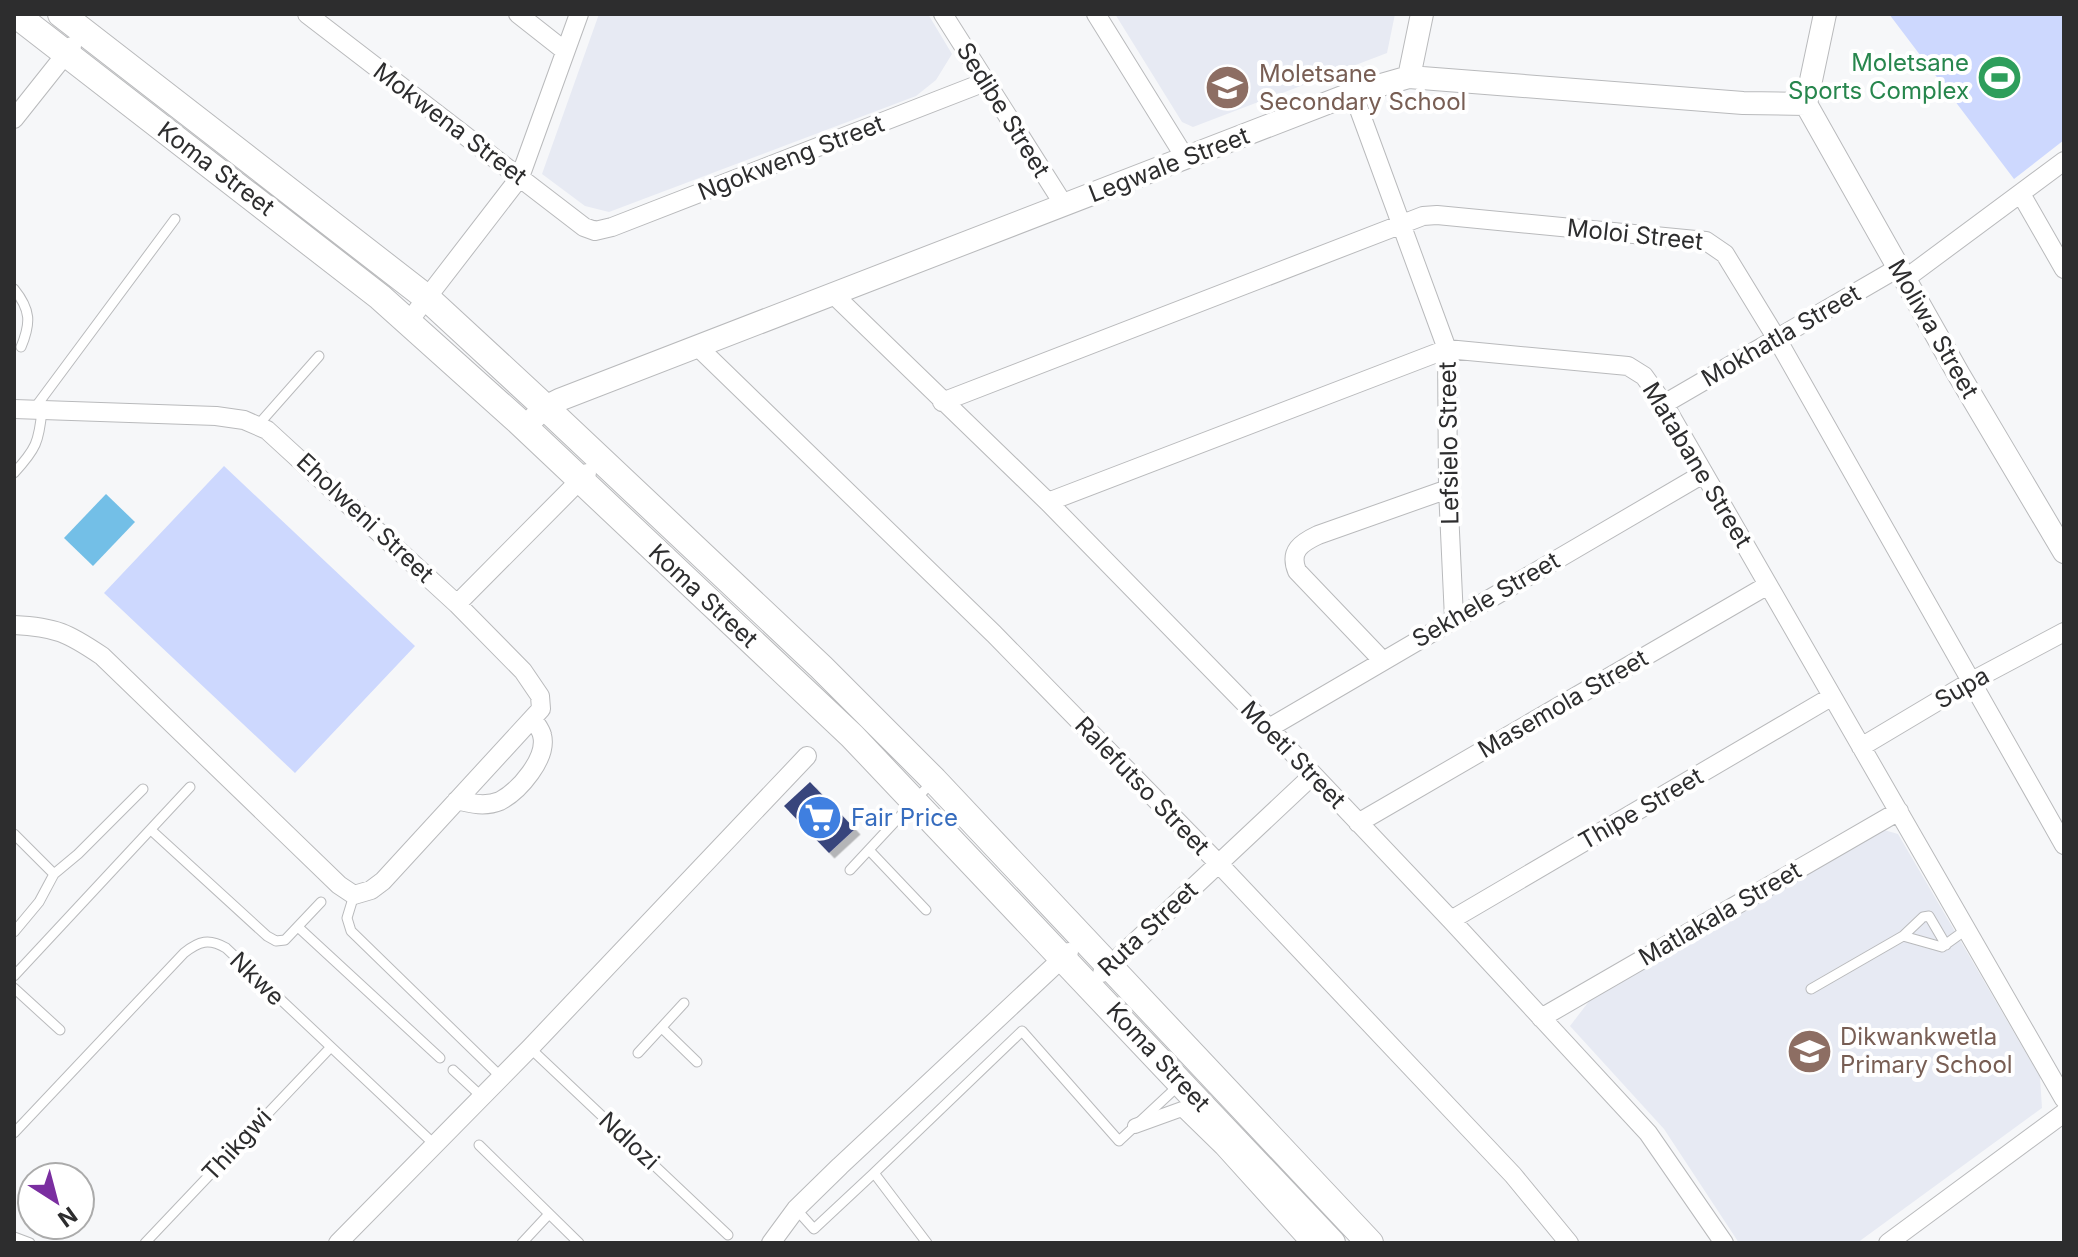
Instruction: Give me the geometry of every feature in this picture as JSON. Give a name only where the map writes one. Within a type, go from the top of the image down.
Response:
[{"type":"main road","name":"Koma Street","points":[[15,14],[409,321],[525,428],[852,736],[1332,1243]]},
{"type":"main road","name":"Koma Street","points":[[61,14],[427,298],[601,459],[821,667],[934,780],[1370,1243]]},
{"type":"street","name":"Mokwena Street","points":[[307,14],[584,227],[595,231]]},
{"type":"street","points":[[518,14],[565,51]]},
{"type":"street","points":[[409,321],[520,177],[579,14]]},
{"type":"street","name":"Sedibe Street","points":[[943,14],[1064,205]]},
{"type":"street","points":[[1096,14],[1186,159]]},
{"type":"street","points":[[1409,77],[1422,14]]},
{"type":"street","points":[[1806,104],[1825,14]]},
{"type":"street","points":[[14,119],[83,31]]},
{"type":"street","name":"Legwale Street","points":[[525,428],[545,407],[697,346],[1353,93],[1409,77],[1743,103],[1806,104]]},
{"type":"street","name":"Ngokweng Street","points":[[595,231],[985,82]]},
{"type":"street","name":"Lefsielo Street","points":[[1353,93],[1447,349],[1448,489],[1454,618]]},
{"type":"street","name":"Moliwa Street","points":[[1806,104],[2064,552]]},
{"type":"street","name":"Mokhatla Street","points":[[1664,404],[1901,273],[2021,194],[2064,161]]},
{"type":"street","points":[[2021,194],[2064,269]]},
{"type":"street","name":"Moloi Street","points":[[942,402],[1423,216],[1706,241],[1725,254],[1777,339],[2064,845]]},
{"type":"street","name":"Moeti Street","points":[[832,293],[1048,502],[1451,920],[1648,1133],[1724,1243]]},
{"type":"street","name":"Ralefutso Street","points":[[697,346],[994,634],[1219,864],[1513,1175],[1569,1243]]},
{"type":"street","name":"Matabane Street","points":[[1048,502],[1447,349],[1628,366],[1644,376],[1664,404],[2064,1099]]},
{"type":"street","name":"Eholweni Street","points":[[14,409],[216,416],[258,425],[281,441],[457,604],[534,683],[540,696],[541,709],[533,719]]},
{"type":"street","points":[[457,604],[601,459]]},
{"type":"street","name":"Sekhele Street","points":[[1269,728],[1703,474]]},
{"type":"street","points":[[1382,660],[1297,571],[1293,560],[1295,551],[1318,535],[1448,489]]},
{"type":"street","name":"Masemola Street","points":[[1358,823],[1768,585]]},
{"type":"street","points":[[14,625],[46,626],[58,630],[102,656],[339,885],[354,895],[371,890],[383,881],[457,800],[533,719],[542,734],[542,748],[535,765],[513,791],[498,802],[487,804],[475,805],[457,800]]},
{"type":"street","points":[[14,632],[14,641]]},
{"type":"street","name":"Supa","points":[[1861,747],[1970,682],[2064,632]]},
{"type":"street","name":"Thipe Street","points":[[1451,920],[1831,697]]},
{"type":"street","points":[[338,1243],[530,1048],[807,756]]},
{"type":"street","name":"Ruta Street","points":[[1089,984],[1313,775]]},
{"type":"street","name":"Matlakala Street","points":[[1541,1018],[1899,811]]},
{"type":"street","points":[[771,1243],[796,1209],[1084,938]]},
{"type":"street","points":[[1135,1126],[1182,1109],[1222,1148],[1308,1243]]},
{"type":"street","points":[[1888,1243],[2064,1113]]},
{"type":"lane","points":[[14,473],[39,439],[38,410],[175,219]]},
{"type":"lane","points":[[14,289],[25,302],[29,327],[21,347]]},
{"type":"lane","points":[[258,425],[319,356]]},
{"type":"lane","points":[[850,870],[934,780]]},
{"type":"lane","points":[[14,976],[190,787]]},
{"type":"lane","points":[[14,932],[39,902],[54,874],[143,789]]},
{"type":"lane","points":[[151,830],[276,941],[285,940],[321,902]]},
{"type":"lane","points":[[14,834],[54,874]]},
{"type":"lane","points":[[869,850],[926,910]]},
{"type":"lane","points":[[354,895],[347,918],[351,931],[501,1077]]},
{"type":"lane","points":[[1811,989],[1903,936],[1923,917],[1929,916],[1946,945]]},
{"type":"lane","points":[[298,927],[440,1058]]},
{"type":"lane","points":[[1903,936],[1939,947],[1967,929]]},
{"type":"lane","name":"Nkwe","points":[[14,1133],[184,953],[203,941],[215,942],[226,948],[434,1144]]},
{"type":"lane","points":[[14,988],[60,1030]]},
{"type":"lane","points":[[638,1053],[684,1003]]},
{"type":"lane","points":[[662,1028],[697,1062]]},
{"type":"lane","points":[[796,1209],[814,1229],[1022,1031],[1119,1141],[1201,1063]]},
{"type":"lane","name":"Thikgwi","points":[[145,1243],[330,1048]]},
{"type":"lane","name":"Ndlozi","points":[[530,1048],[728,1235]]},
{"type":"lane","points":[[453,1070],[481,1096]]},
{"type":"lane","points":[[479,1145],[579,1243]]},
{"type":"lane","points":[[874,1173],[927,1243]]},
{"type":"lane","points":[[522,1243],[549,1214]]},
{"type":"lane","points":[[14,1237],[30,1243]]},
{"type":"shaded area","points":[[599,14],[928,14],[952,54],[936,80],[916,96],[609,212],[585,206],[542,174]]},
{"type":"shaded area","name":"Moletsane Secondary School","points":[[1115,14],[1395,14],[1387,53],[1193,127],[1182,122]]},
{"type":"shaded area","name":"Moletsane Sports Complex","points":[[1889,14],[2064,14],[2064,140],[2014,179]]},
{"type":"shaded area","points":[[224,466],[415,646],[295,773],[104,593]]},
{"type":"shaded area","points":[[106,494],[135,522],[93,566],[64,538]]},
{"type":"shaded area","name":"Dikwankwetla Primary School","points":[[1884,830],[1898,834],[2040,1077],[2042,1108],[1857,1243],[1739,1243],[1664,1129],[1570,1026],[1590,1000]]},
{"type":"building","name":"Fair Price","points":[[810,782],[855,829],[829,853],[784,806]]},
{"type":"place","name":"Moletsane Sports Complex","points":[[2000,77]]},
{"type":"place","name":"Moletsane Secondary School","points":[[1228,88]]},
{"type":"place","name":"Fair Price","points":[[820,818]]},
{"type":"place","name":"Dikwankwetla Primary School","points":[[1809,1051]]}]
